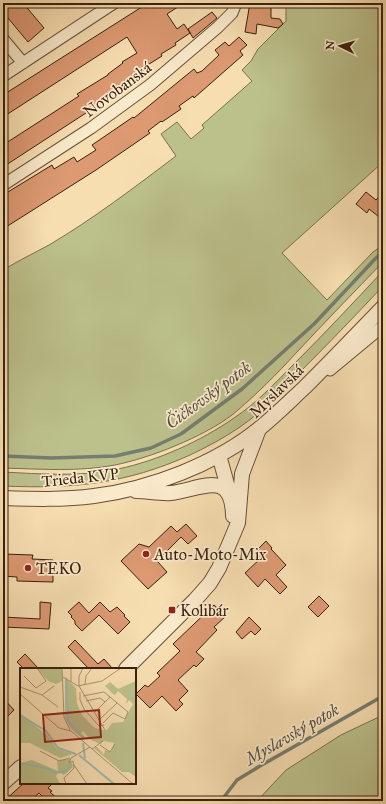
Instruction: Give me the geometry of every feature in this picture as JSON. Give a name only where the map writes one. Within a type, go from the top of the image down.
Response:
[{"type":"street","points":[[3,76],[114,3]]},
{"type":"street","name":"Novobanská","points":[[3,185],[91,128],[150,85],[218,27],[232,12],[236,3]]},
{"type":"street","points":[[3,39],[23,63]]},
{"type":"street","name":"Myslavská","points":[[127,668],[169,628],[204,590],[219,568],[239,519],[242,474],[260,429],[283,408],[383,306]]},
{"type":"street","points":[[283,408],[383,326]]},
{"type":"street","name":"Trieda KVP","points":[[3,498],[66,498],[95,496],[122,491],[159,480],[191,468],[218,455],[260,429]]},
{"type":"street","name":"Myslavská","points":[[218,455],[230,496],[233,521],[230,544]]},
{"type":"street","points":[[122,491],[171,493],[211,484],[222,488],[230,496]]},
{"type":"street","points":[[3,783],[20,768]]},
{"type":"green space","points":[[286,3],[383,3],[383,162],[282,253],[327,300],[373,252],[383,245],[383,262],[257,393],[232,415],[206,431],[160,452],[115,465],[88,469],[3,468],[3,270],[49,245],[98,214],[176,156],[161,134],[177,122],[191,139],[204,128],[202,125],[252,81],[242,70],[251,61],[258,49],[286,21]]},
{"type":"green space","points":[[383,271],[383,286],[278,395],[256,415],[228,435],[190,455],[166,465],[121,478],[76,485],[28,487],[3,486],[3,472],[76,474],[104,472],[148,461],[207,435],[251,406]]},
{"type":"green space","points":[[383,715],[383,801],[257,801],[286,770],[341,735]]},
{"type":"building","points":[[3,3],[23,3],[44,28],[28,42],[3,12]]},
{"type":"building","points":[[148,3],[184,3],[167,14],[177,29],[184,24],[190,33],[175,43],[176,45],[161,54],[162,56],[146,66],[147,68],[88,110],[89,111],[3,167],[3,155],[7,153],[3,145],[79,96],[77,94],[108,75],[123,63],[122,62],[137,53],[127,37],[3,117],[3,95]]},
{"type":"building","points":[[250,3],[271,3],[271,18],[280,19],[283,24],[278,28],[257,24],[256,34],[245,32]]},
{"type":"building","points":[[212,12],[217,18],[193,38],[188,29]]},
{"type":"building","points":[[239,37],[247,45],[240,51],[243,55],[194,98],[193,96],[179,106],[181,109],[162,122],[161,121],[148,131],[150,133],[96,170],[6,227],[3,222],[3,195],[52,165],[54,169],[74,157],[77,162],[96,150],[92,145],[133,117],[134,118],[194,69],[197,73],[202,71],[219,55],[215,50],[225,42],[229,46]]},
{"type":"building","points":[[366,192],[376,200],[383,192],[383,220],[369,209],[367,213],[356,204]]},
{"type":"building","name":"Auto-Moto-Mix","points":[[186,524],[197,536],[188,544],[181,537],[157,561],[167,572],[148,589],[121,561],[139,544],[149,547],[171,526],[177,532]]},
{"type":"building","points":[[266,541],[272,548],[271,549],[286,565],[276,575],[287,587],[280,594],[265,579],[258,587],[245,573],[261,558],[255,552]]},
{"type":"building","name":"TEKO","points":[[3,554],[33,555],[32,559],[53,560],[53,582],[17,581],[17,577],[3,576]]},
{"type":"building","points":[[319,596],[329,606],[318,617],[308,607]]},
{"type":"building","points":[[40,602],[51,603],[49,629],[3,627],[3,617],[40,619]]},
{"type":"building","points":[[79,602],[89,613],[100,602],[110,612],[117,607],[130,622],[118,634],[99,615],[82,631],[75,624],[75,621],[68,612]]},
{"type":"building","points":[[214,605],[226,616],[214,627],[217,630],[196,652],[204,659],[196,667],[194,665],[178,680],[188,691],[179,700],[183,704],[176,711],[162,696],[150,708],[136,694],[145,685],[148,687],[160,676],[157,673],[180,651],[173,644]]},
{"type":"building","points":[[249,617],[261,629],[255,635],[251,631],[242,639],[236,632]]},
{"type":"building","points":[[75,640],[98,664],[104,659],[112,668],[88,668],[68,647]]},
{"type":"building","points":[[25,654],[38,668],[23,668],[17,662]]},
{"type":"building","points":[[3,698],[14,710],[3,721]]},
{"type":"building","points":[[23,784],[52,784],[48,788],[52,791],[50,792],[60,801],[47,801],[39,793],[30,801],[4,801]]},
{"type":"waterway","name":"Čičkovský potok","points":[[3,456],[51,458],[115,456],[151,448],[181,434],[242,389],[314,324],[383,252]]},
{"type":"waterway","name":"Myslavský potok","points":[[221,801],[237,780],[383,696]]},
{"type":"place","name":"Auto-Moto-Mix","points":[[146,554]]},
{"type":"place","name":"TEKO","points":[[28,568]]},
{"type":"place","name":"Kolibár","points":[[172,610]]}]
